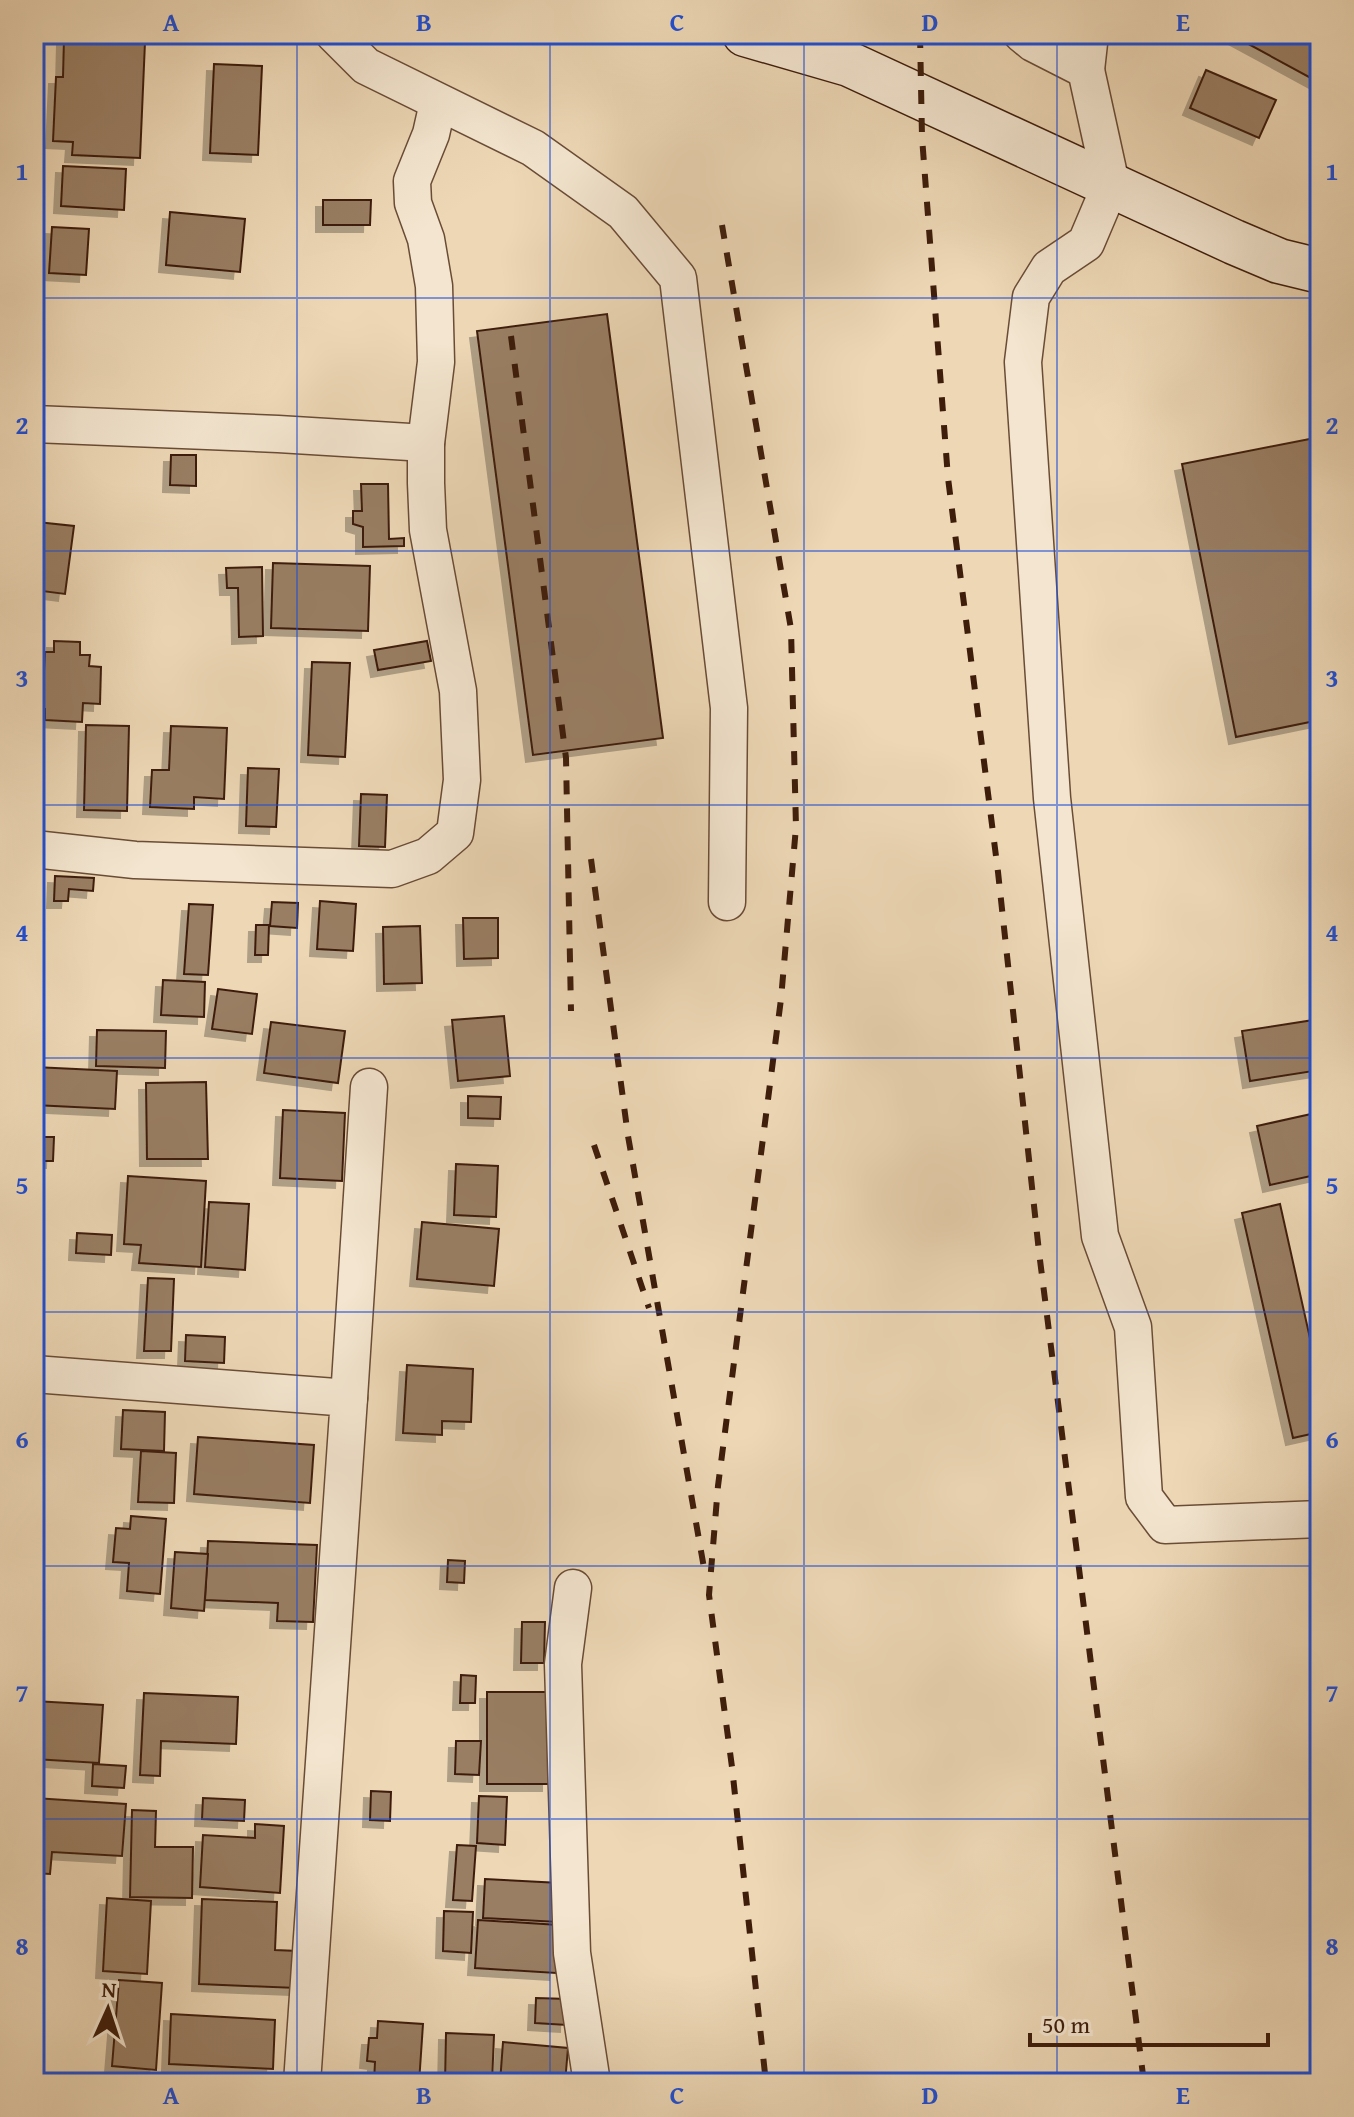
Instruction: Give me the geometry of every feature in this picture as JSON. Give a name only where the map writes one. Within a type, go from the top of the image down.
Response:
[{"type":"street","points":[[334,34],[366,66],[533,148],[623,212],[678,278],[729,708],[727,902]]},
{"type":"street","points":[[745,34],[849,64],[1234,242],[1279,261],[1320,271]]},
{"type":"street","points":[[1022,34],[1086,70]]},
{"type":"street","points":[[1090,34],[1086,70],[1111,184],[1086,243],[1049,268],[1031,297],[1023,362],[1052,798],[1100,1236],[1133,1327],[1144,1497],[1165,1525],[1320,1519]]},
{"type":"street","points":[[34,849],[135,860],[392,869],[428,856],[455,833],[462,780],[458,691],[428,530],[426,443],[436,362],[434,286],[426,239],[413,203],[412,181],[431,134],[438,103]]},
{"type":"street","points":[[34,424],[426,443]]},
{"type":"street","points":[[302,2083],[369,1087]]},
{"type":"street","points":[[34,1374],[349,1398]]},
{"type":"street","points":[[573,1588],[563,1664],[572,1953],[592,2083]]},
{"type":"building","points":[[1230,34],[1312,34],[1317,37],[1320,34],[1320,83]]},
{"type":"building","points":[[64,38],[145,42],[140,158],[72,155],[73,142],[53,141],[56,77],[63,77]]},
{"type":"building","points":[[214,64],[262,66],[258,155],[210,153]]},
{"type":"building","points":[[1206,70],[1276,100],[1259,138],[1190,108]]},
{"type":"building","points":[[63,166],[126,169],[124,210],[61,206]]},
{"type":"building","points":[[323,200],[371,200],[370,225],[323,225]]},
{"type":"building","points":[[170,212],[245,219],[240,272],[166,265]]},
{"type":"building","points":[[52,227],[89,229],[86,275],[49,273]]},
{"type":"building","points":[[607,314],[663,738],[533,755],[477,331]]},
{"type":"building","points":[[1320,437],[1320,720],[1236,737],[1182,464]]},
{"type":"building","points":[[171,455],[196,455],[196,486],[170,485]]},
{"type":"building","points":[[361,484],[388,484],[389,539],[404,538],[404,546],[363,547],[363,527],[353,524],[353,511],[362,511]]},
{"type":"building","points":[[37,522],[74,526],[65,594],[34,590]]},
{"type":"building","points":[[273,563],[370,566],[368,631],[271,628]]},
{"type":"building","points":[[262,567],[263,636],[239,637],[238,588],[227,588],[226,568]]},
{"type":"building","points":[[54,641],[80,642],[80,655],[90,655],[89,666],[101,667],[100,704],[83,703],[82,722],[45,720],[45,709],[34,708],[34,671],[44,671],[45,652],[54,652]]},
{"type":"building","points":[[427,641],[431,661],[378,670],[374,650]]},
{"type":"building","points":[[312,662],[350,663],[345,757],[308,755]]},
{"type":"building","points":[[86,725],[129,726],[127,811],[84,810]]},
{"type":"building","points":[[171,726],[227,728],[224,799],[194,797],[194,809],[150,807],[152,770],[169,770]]},
{"type":"building","points":[[248,768],[279,769],[276,827],[246,826]]},
{"type":"building","points":[[361,794],[387,795],[385,847],[359,846]]},
{"type":"building","points":[[55,876],[94,878],[93,891],[69,889],[68,901],[54,901]]},
{"type":"building","points":[[320,901],[356,904],[353,951],[317,949]]},
{"type":"building","points":[[272,902],[298,903],[297,928],[270,926]]},
{"type":"building","points":[[189,904],[213,905],[208,975],[184,974]]},
{"type":"building","points":[[463,918],[498,918],[498,958],[464,959]]},
{"type":"building","points":[[256,925],[269,925],[268,955],[255,955]]},
{"type":"building","points":[[420,926],[422,983],[384,984],[383,927]]},
{"type":"building","points":[[163,980],[205,982],[204,1017],[161,1015]]},
{"type":"building","points":[[218,989],[257,994],[252,1034],[212,1029]]},
{"type":"building","points":[[504,1016],[510,1076],[458,1081],[452,1020]]},
{"type":"building","points":[[1320,1019],[1320,1070],[1250,1081],[1242,1031]]},
{"type":"building","points":[[271,1022],[345,1031],[338,1083],[264,1073]]},
{"type":"building","points":[[97,1030],[166,1031],[165,1068],[96,1066]]},
{"type":"building","points":[[34,1067],[117,1071],[115,1109],[34,1105]]},
{"type":"building","points":[[206,1082],[208,1159],[147,1159],[146,1083]]},
{"type":"building","points":[[468,1096],[501,1097],[500,1119],[468,1118]]},
{"type":"building","points":[[283,1110],[345,1113],[342,1181],[280,1178]]},
{"type":"building","points":[[1320,1112],[1320,1174],[1270,1185],[1257,1126]]},
{"type":"building","points":[[34,1137],[54,1137],[53,1161],[34,1161]]},
{"type":"building","points":[[456,1164],[498,1166],[496,1217],[454,1215]]},
{"type":"building","points":[[128,1176],[206,1181],[201,1267],[139,1263],[141,1245],[124,1244]]},
{"type":"building","points":[[209,1202],[249,1204],[245,1270],[205,1267]]},
{"type":"building","points":[[1280,1204],[1320,1383],[1320,1432],[1293,1438],[1242,1213]]},
{"type":"building","points":[[422,1222],[499,1229],[494,1286],[417,1279]]},
{"type":"building","points":[[77,1233],[112,1235],[111,1255],[76,1253]]},
{"type":"building","points":[[148,1278],[174,1279],[171,1351],[144,1351]]},
{"type":"building","points":[[186,1335],[225,1337],[224,1363],[185,1361]]},
{"type":"building","points":[[407,1365],[473,1369],[471,1422],[442,1421],[442,1435],[403,1433]]},
{"type":"building","points":[[123,1410],[165,1412],[164,1451],[121,1449]]},
{"type":"building","points":[[198,1437],[314,1445],[310,1503],[194,1494]]},
{"type":"building","points":[[141,1451],[176,1453],[174,1503],[138,1502]]},
{"type":"building","points":[[131,1516],[166,1519],[160,1594],[127,1591],[129,1563],[113,1562],[116,1528],[130,1529]]},
{"type":"building","points":[[208,1541],[317,1545],[313,1622],[277,1621],[278,1603],[205,1600]]},
{"type":"building","points":[[175,1552],[208,1554],[204,1611],[171,1608]]},
{"type":"building","points":[[448,1560],[465,1561],[464,1583],[447,1582]]},
{"type":"building","points":[[522,1622],[545,1622],[544,1663],[521,1663]]},
{"type":"building","points":[[461,1675],[476,1676],[475,1703],[460,1703]]},
{"type":"building","points":[[487,1692],[550,1692],[549,1784],[487,1784]]},
{"type":"building","points":[[144,1693],[238,1697],[236,1744],[161,1741],[160,1776],[140,1775]]},
{"type":"building","points":[[34,1701],[103,1705],[99,1763],[34,1759]]},
{"type":"building","points":[[456,1741],[481,1741],[479,1775],[455,1774]]},
{"type":"building","points":[[93,1764],[126,1766],[124,1788],[92,1786]]},
{"type":"building","points":[[371,1791],[391,1792],[390,1821],[370,1820]]},
{"type":"building","points":[[479,1796],[507,1797],[505,1845],[477,1843]]},
{"type":"building","points":[[34,1798],[126,1804],[122,1856],[52,1852],[50,1874],[34,1873]]},
{"type":"building","points":[[203,1798],[245,1800],[244,1821],[202,1819]]},
{"type":"building","points":[[132,1810],[156,1811],[155,1847],[193,1847],[192,1898],[130,1897]]},
{"type":"building","points":[[255,1824],[284,1826],[280,1893],[200,1887],[203,1835],[255,1838]]},
{"type":"building","points":[[457,1845],[476,1846],[472,1901],[453,1900]]},
{"type":"building","points":[[485,1879],[560,1883],[558,1922],[483,1918]]},
{"type":"building","points":[[107,1898],[151,1901],[147,1974],[103,1971]]},
{"type":"building","points":[[202,1899],[277,1902],[275,1950],[298,1951],[297,1988],[199,1984]]},
{"type":"building","points":[[444,1911],[473,1912],[471,1953],[443,1951]]},
{"type":"building","points":[[478,1920],[559,1925],[556,1973],[475,1968]]},
{"type":"building","points":[[119,1980],[162,1983],[156,2070],[112,2066]]},
{"type":"building","points":[[536,1998],[568,1999],[567,2025],[535,2023]]},
{"type":"building","points":[[171,2014],[275,2020],[273,2069],[169,2064]]},
{"type":"building","points":[[378,2021],[423,2024],[419,2083],[374,2082],[375,2062],[367,2061],[369,2038],[377,2038]]},
{"type":"building","points":[[446,2033],[494,2035],[492,2083],[445,2083]]},
{"type":"building","points":[[503,2042],[568,2048],[565,2083],[500,2083]]},
{"type":"building","points":[[108,2074],[276,2080],[276,2083],[108,2083]]},
{"type":"railway","points":[[920,34],[922,137],[948,478],[998,872],[1039,1252],[1144,2083]]},
{"type":"railway","points":[[722,225],[791,629],[796,827],[781,999],[718,1486],[709,1595],[732,1767],[766,2083]]},
{"type":"railway","points":[[511,336],[566,758],[571,1011]]},
{"type":"railway","points":[[591,859],[628,1136],[704,1568]]},
{"type":"railway","points":[[594,1145],[649,1308]]}]
